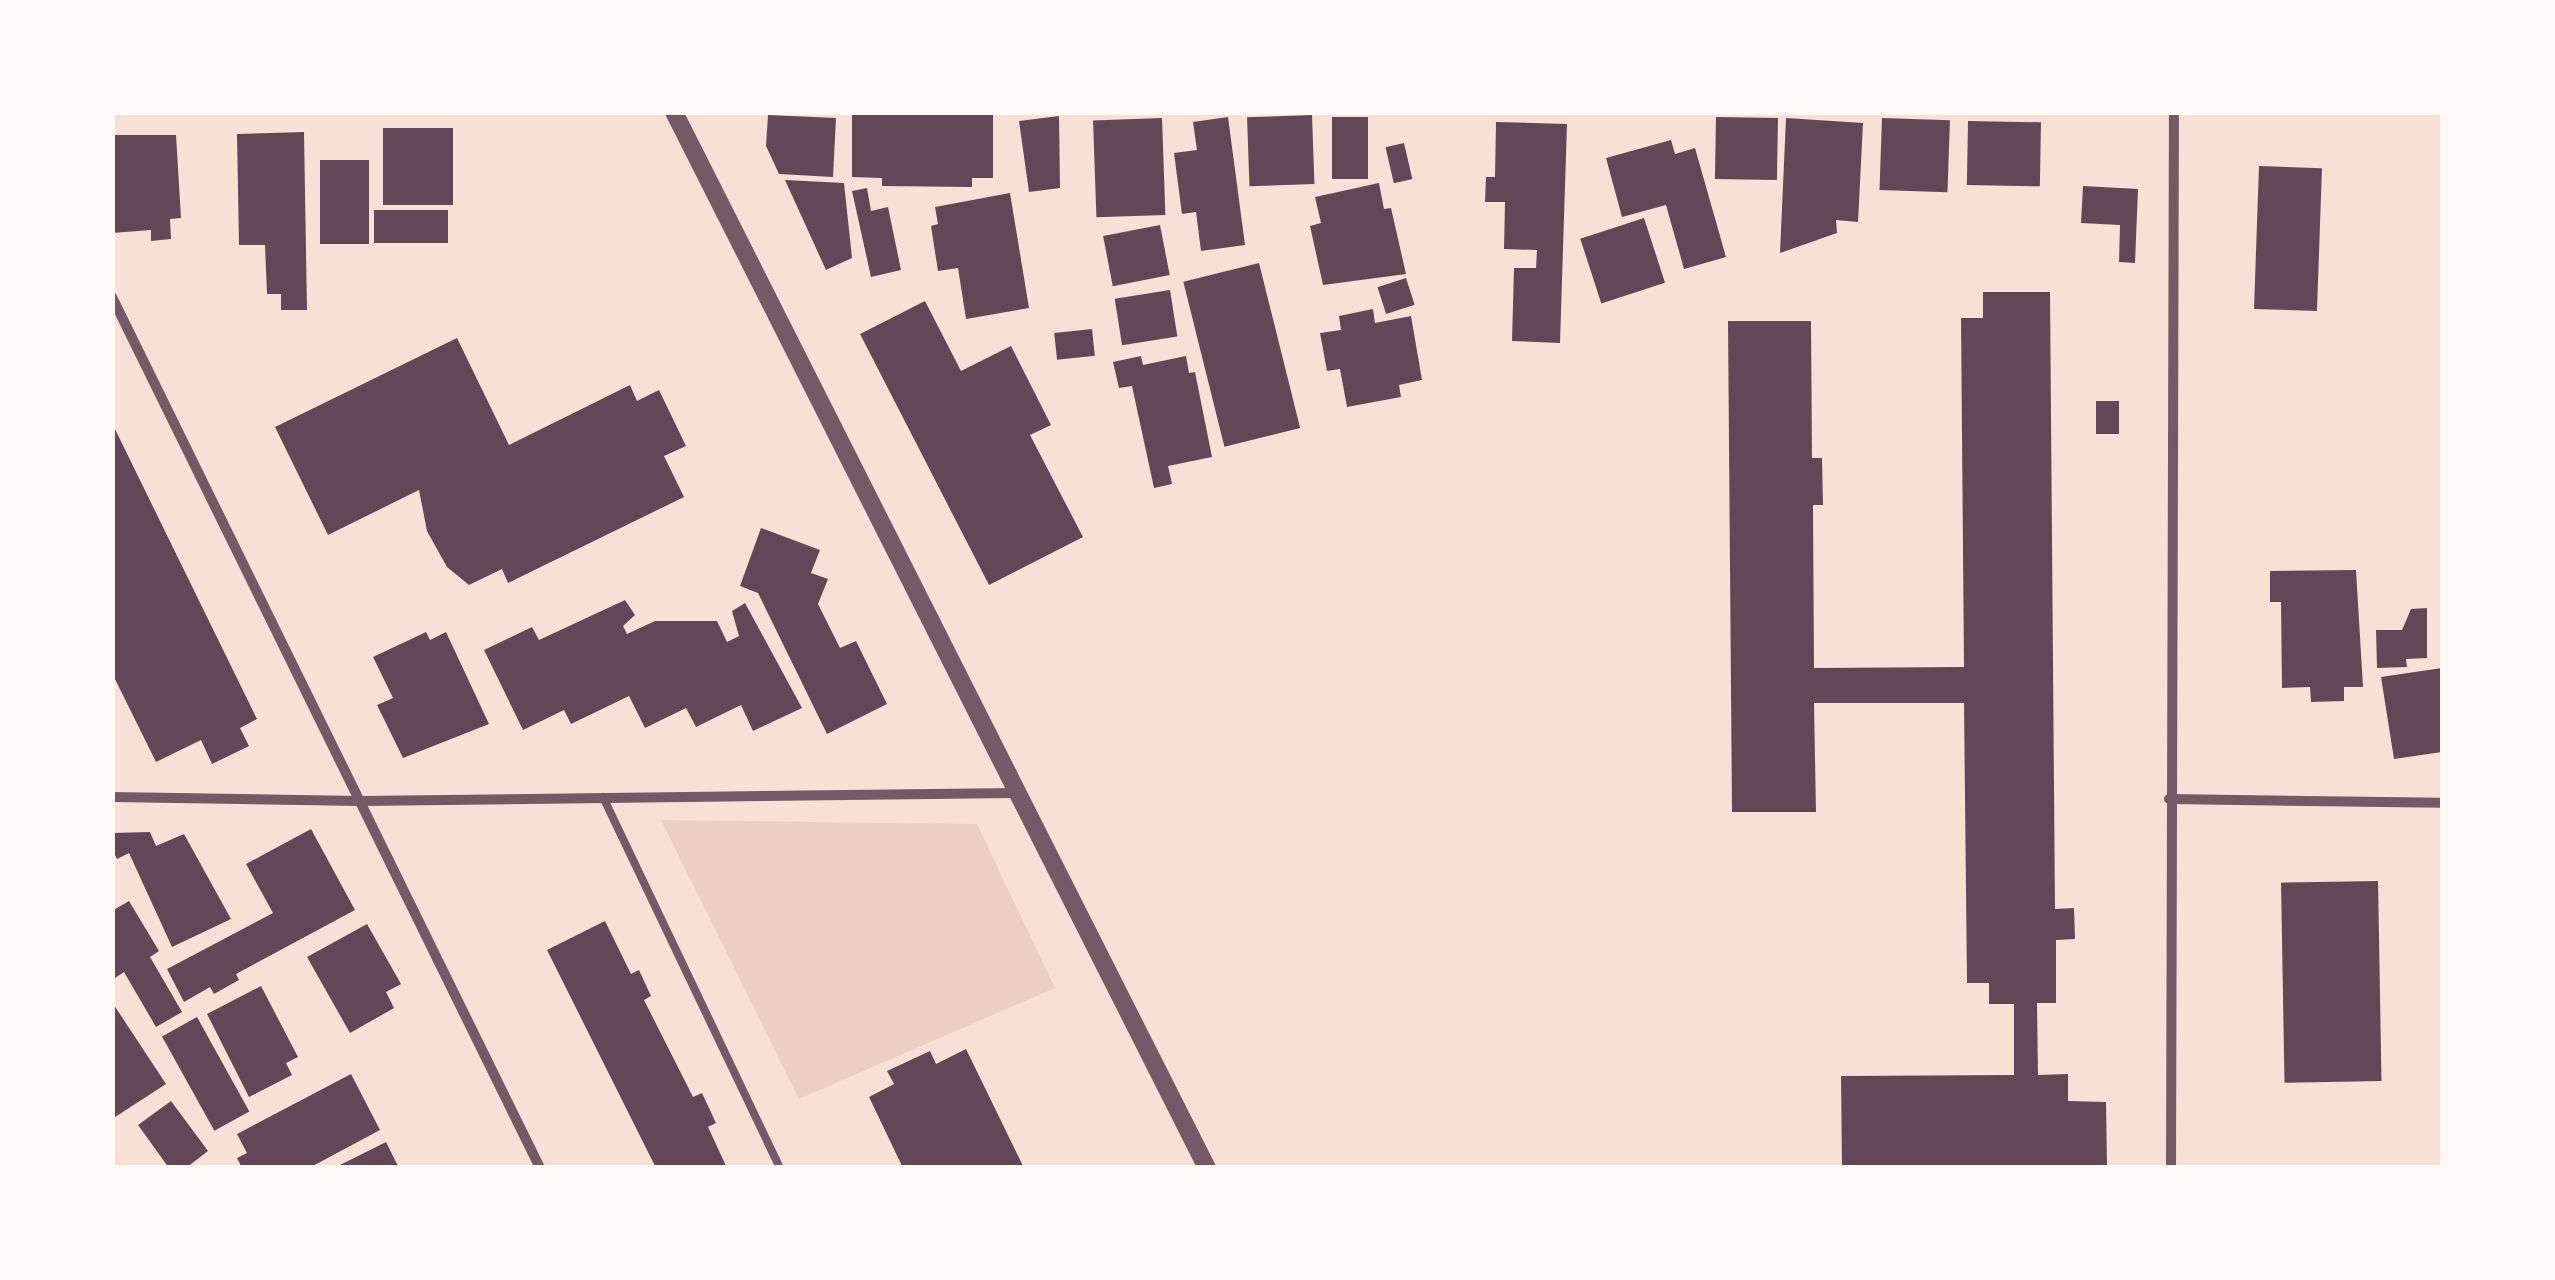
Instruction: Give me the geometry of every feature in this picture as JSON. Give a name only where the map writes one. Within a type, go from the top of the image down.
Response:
[{"type":"street","points":[[674,112],[1207,1168]]},
{"type":"street","points":[[2171,1168],[2174,112]]},
{"type":"street","points":[[112,297],[540,1168]]},
{"type":"street","points":[[112,797],[359,802],[1016,793]]},
{"type":"street","points":[[2170,800],[2442,803]]},
{"type":"lane","points":[[602,796],[780,1168]]},
{"type":"shaded area","points":[[661,820],[977,824],[1055,988],[799,1099]]},
{"type":"building","points":[[852,112],[993,112],[993,178],[972,178],[972,187],[882,186],[882,178],[852,177]]},
{"type":"building","points":[[768,115],[836,118],[833,177],[779,174],[766,146]]},
{"type":"building","points":[[1312,115],[1314,184],[1249,186],[1247,117]]},
{"type":"building","points":[[1059,116],[1060,188],[1029,192],[1019,121]]},
{"type":"building","points":[[1228,117],[1245,245],[1201,251],[1196,212],[1182,214],[1174,153],[1197,150],[1193,122]]},
{"type":"building","points":[[1332,117],[1368,117],[1368,179],[1332,179]]},
{"type":"building","points":[[1716,117],[1778,118],[1777,180],[1715,179]]},
{"type":"building","points":[[1162,118],[1165,215],[1096,217],[1093,120]]},
{"type":"building","points":[[1786,118],[1863,123],[1858,222],[1836,220],[1837,233],[1780,253]]},
{"type":"building","points":[[1882,118],[1950,120],[1947,192],[1879,190]]},
{"type":"building","points":[[1968,121],[2041,122],[2040,186],[1967,185]]},
{"type":"building","points":[[1496,122],[1567,124],[1560,343],[1512,341],[1514,268],[1536,268],[1537,250],[1504,249],[1505,202],[1485,202],[1486,177],[1495,177]]},
{"type":"building","points":[[383,128],[453,128],[453,205],[383,205]]},
{"type":"building","points":[[304,132],[307,310],[281,310],[281,294],[267,294],[265,245],[239,245],[237,134]]},
{"type":"building","points":[[112,135],[176,135],[181,218],[170,219],[171,239],[151,241],[151,230],[112,233]]},
{"type":"building","points":[[1671,140],[1675,154],[1695,148],[1726,257],[1684,269],[1666,205],[1622,217],[1606,158]]},
{"type":"building","points":[[1404,143],[1412,179],[1394,183],[1385,147]]},
{"type":"building","points":[[320,160],[369,160],[369,244],[320,244]]},
{"type":"building","points":[[2259,166],[2322,168],[2317,311],[2254,309]]},
{"type":"building","points":[[785,180],[844,183],[852,258],[826,270]]},
{"type":"building","points":[[1379,183],[1384,209],[1391,208],[1406,274],[1323,285],[1310,226],[1321,223],[1315,197]]},
{"type":"building","points":[[2083,186],[2138,189],[2135,263],[2119,262],[2120,225],[2081,223]]},
{"type":"building","points":[[867,188],[871,211],[888,207],[901,270],[871,277],[852,191]]},
{"type":"building","points":[[1010,193],[1029,308],[966,319],[958,268],[938,271],[931,226],[938,224],[935,207]]},
{"type":"building","points":[[374,210],[448,210],[448,243],[374,243]]},
{"type":"building","points":[[1644,218],[1665,283],[1601,303],[1580,239]]},
{"type":"building","points":[[1160,225],[1170,275],[1113,286],[1103,236]]},
{"type":"building","points":[[1259,263],[1300,428],[1224,447],[1183,282]]},
{"type":"building","points":[[1406,278],[1415,305],[1386,314],[1377,287]]},
{"type":"building","points":[[1170,290],[1177,336],[1122,345],[1115,299]]},
{"type":"building","points":[[1983,292],[2050,292],[2055,909],[2074,908],[2075,939],[2056,940],[2056,1003],[2037,1003],[2038,1075],[2068,1074],[2068,1101],[2106,1102],[2107,1168],[1842,1168],[1841,1076],[2014,1075],[2014,1004],[1989,1004],[1989,983],[1967,983],[1964,703],[1814,703],[1816,812],[1732,812],[1728,321],[1811,321],[1812,458],[1822,458],[1823,505],[1813,505],[1814,668],[1964,667],[1961,318],[1983,318]]},
{"type":"building","points":[[925,301],[961,371],[1011,346],[1051,425],[1030,435],[1083,537],[989,585],[860,334]]},
{"type":"building","points":[[1373,309],[1375,323],[1411,316],[1422,380],[1399,385],[1401,397],[1347,407],[1340,369],[1327,371],[1320,333],[1341,330],[1339,316]]},
{"type":"building","points":[[1092,329],[1095,356],[1057,360],[1054,333]]},
{"type":"building","points":[[457,338],[509,445],[630,385],[637,401],[659,390],[686,446],[664,456],[684,497],[508,583],[502,569],[469,585],[447,567],[427,531],[419,490],[328,535],[275,427]]},
{"type":"building","points":[[1141,356],[1143,365],[1186,356],[1189,373],[1195,372],[1212,457],[1168,466],[1172,484],[1154,488],[1132,386],[1119,388],[1113,362]]},
{"type":"building","points":[[2096,401],[2119,401],[2119,434],[2096,434]]},
{"type":"building","points":[[112,423],[257,719],[240,728],[249,746],[212,764],[201,740],[156,762],[112,673]]},
{"type":"building","points":[[761,528],[820,550],[811,573],[828,579],[818,604],[840,648],[856,641],[887,704],[827,734],[758,593],[740,586]]},
{"type":"building","points":[[2356,570],[2363,687],[2344,687],[2344,701],[2311,702],[2310,687],[2282,688],[2281,602],[2270,602],[2270,571]]},
{"type":"building","points":[[625,600],[635,615],[623,626],[627,634],[655,621],[717,621],[727,642],[739,636],[732,611],[745,603],[802,708],[753,731],[741,705],[696,727],[686,708],[645,728],[629,696],[571,724],[564,710],[523,730],[484,650],[532,627],[539,640]]},
{"type":"building","points":[[2427,608],[2427,658],[2406,659],[2407,667],[2377,668],[2376,630],[2402,630],[2411,609]]},
{"type":"building","points":[[426,632],[430,640],[446,632],[489,724],[403,758],[377,705],[393,698],[373,657]]},
{"type":"building","points":[[2442,668],[2442,752],[2394,759],[2381,677]]},
{"type":"building","points":[[311,829],[355,910],[236,974],[239,980],[214,994],[210,987],[184,1002],[167,969],[273,913],[246,864]]},
{"type":"building","points":[[150,832],[156,846],[184,834],[231,919],[172,947],[129,853],[117,859],[112,849],[112,833]]},
{"type":"building","points":[[2378,881],[2381,1081],[2285,1083],[2281,883]]},
{"type":"building","points":[[129,901],[159,951],[150,957],[182,1012],[156,1027],[124,972],[115,978],[112,973],[112,911]]},
{"type":"building","points":[[605,921],[631,974],[639,970],[651,996],[644,1000],[693,1097],[702,1093],[716,1123],[708,1127],[727,1168],[656,1168],[547,950]]},
{"type":"building","points":[[367,924],[401,984],[386,992],[394,1008],[350,1033],[307,957]]},
{"type":"building","points":[[261,986],[298,1057],[286,1063],[292,1075],[249,1097],[207,1014]]},
{"type":"building","points":[[112,1002],[166,1084],[112,1119]]},
{"type":"building","points":[[197,1017],[249,1111],[214,1131],[162,1036]]},
{"type":"building","points":[[966,1049],[1024,1168],[903,1168],[869,1097],[894,1084],[887,1071],[930,1051],[936,1064]]},
{"type":"building","points":[[351,1074],[380,1130],[309,1168],[242,1168],[237,1158],[247,1153],[237,1134]]},
{"type":"building","points":[[171,1101],[208,1151],[186,1168],[169,1168],[138,1125]]},
{"type":"building","points":[[386,1142],[399,1168],[334,1168]]}]
